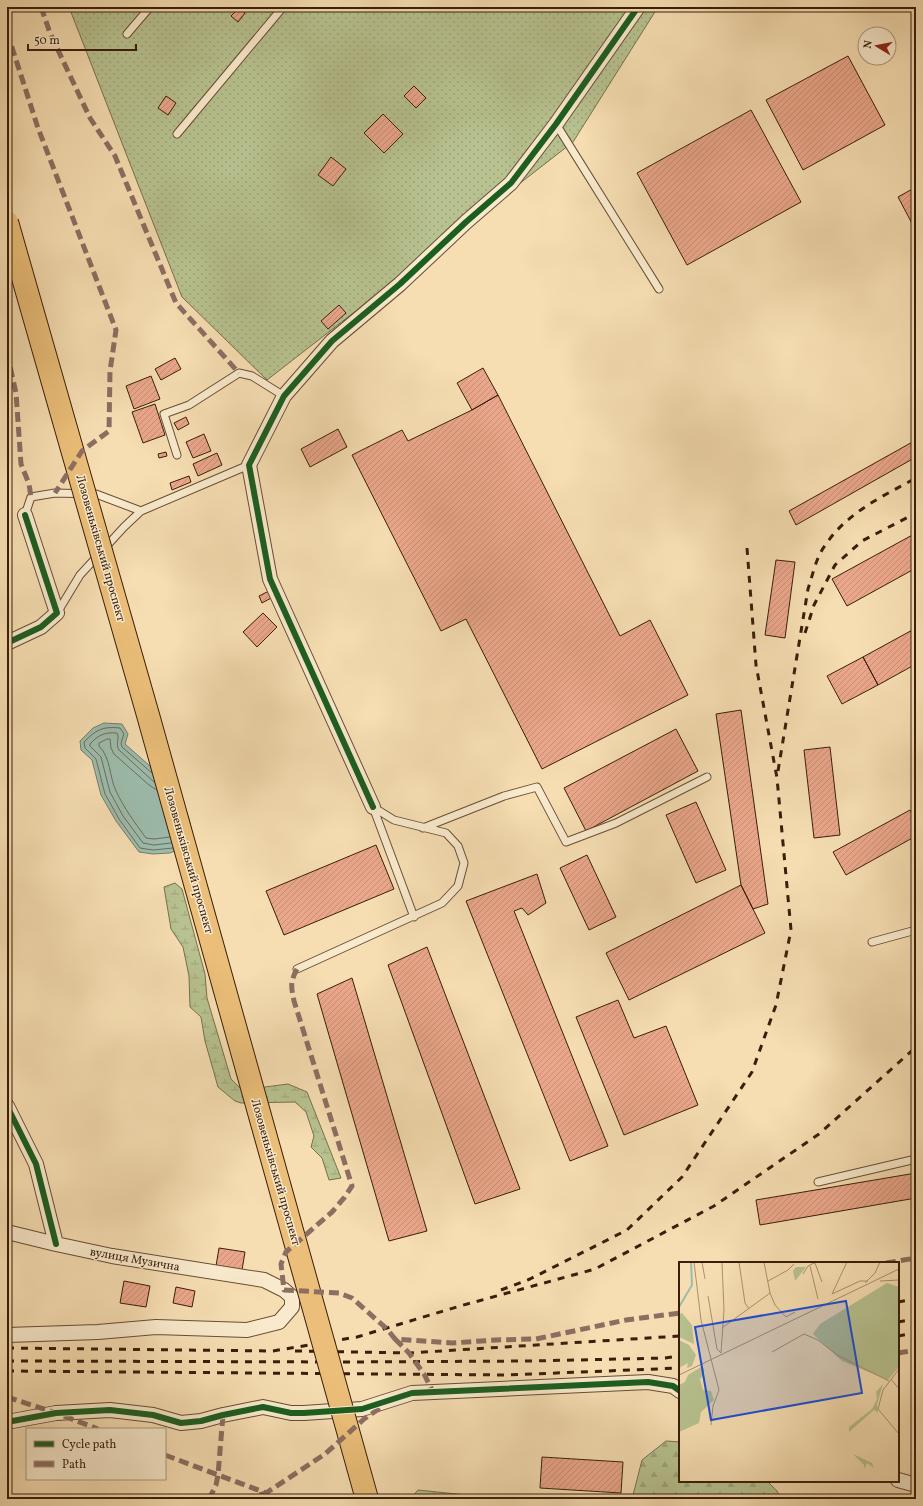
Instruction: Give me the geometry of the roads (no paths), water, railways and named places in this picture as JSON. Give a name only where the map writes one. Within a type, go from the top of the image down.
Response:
[{"type":"highway","name":"Лозовеньківський проспект","points":[[7,222],[151,723],[367,1499]]},
{"type":"street","points":[[373,807],[270,579],[250,465],[284,396],[332,341],[400,284],[466,222],[511,183],[556,124],[638,7]]},
{"type":"street","points":[[7,643],[41,627],[56,613],[24,515]]},
{"type":"street","points":[[7,1106],[36,1164],[56,1244]]},
{"type":"street","name":"вулиця Музична","points":[[7,1232],[112,1256],[264,1280],[284,1290],[292,1297],[292,1307],[279,1322],[247,1330],[156,1326],[98,1332],[7,1335]]},
{"type":"street","points":[[7,1422],[56,1413],[110,1410],[153,1415],[181,1423],[201,1421],[263,1407],[304,1413],[362,1409],[412,1393],[648,1382],[673,1386],[679,1390]]},
{"type":"street","points":[[899,1480],[916,1485]]},
{"type":"lane","points":[[127,34],[150,7]]},
{"type":"lane","points":[[177,134],[283,7]]},
{"type":"lane","points":[[556,124],[659,289]]},
{"type":"lane","points":[[177,455],[164,414],[189,405],[239,373],[252,376],[284,396]]},
{"type":"lane","points":[[56,613],[80,575],[124,527],[141,511],[250,465]]},
{"type":"lane","points":[[24,515],[32,497],[55,493],[96,494],[141,511]]},
{"type":"lane","points":[[423,828],[504,796],[537,787],[566,842],[616,823],[707,777]]},
{"type":"lane","points":[[297,969],[442,903],[458,886],[464,863],[458,846],[446,834],[394,820],[373,807]]},
{"type":"lane","points":[[373,807],[414,917]]},
{"type":"lane","points":[[872,942],[916,930]]},
{"type":"lane","points":[[818,1182],[916,1160]]},
{"type":"water","points":[[104,723],[122,724],[128,734],[125,744],[159,774],[177,785],[189,819],[194,843],[170,853],[153,854],[139,852],[116,821],[101,795],[92,760],[81,750],[80,741],[93,728]]},
{"type":"railway","points":[[778,771],[808,589],[820,554],[835,533],[855,514],[879,498],[916,478]]},
{"type":"railway","points":[[805,633],[814,605],[835,565],[862,541],[916,513]]},
{"type":"railway","points":[[501,1290],[530,1279],[627,1230],[682,1177],[752,1072],[776,1005],[791,930],[777,778],[756,665],[747,548]]},
{"type":"railway","points":[[7,1348],[273,1351],[357,1337],[460,1306],[595,1269],[714,1206],[819,1134],[916,1047]]},
{"type":"railway","points":[[899,1302],[916,1299]]},
{"type":"railway","points":[[899,1322],[916,1319]]},
{"type":"railway","points":[[899,1336],[916,1333]]},
{"type":"railway","points":[[295,1351],[409,1353],[679,1336]]},
{"type":"railway","points":[[7,1361],[532,1361],[665,1358],[679,1356]]},
{"type":"railway","points":[[7,1371],[507,1375],[679,1368]]}]
